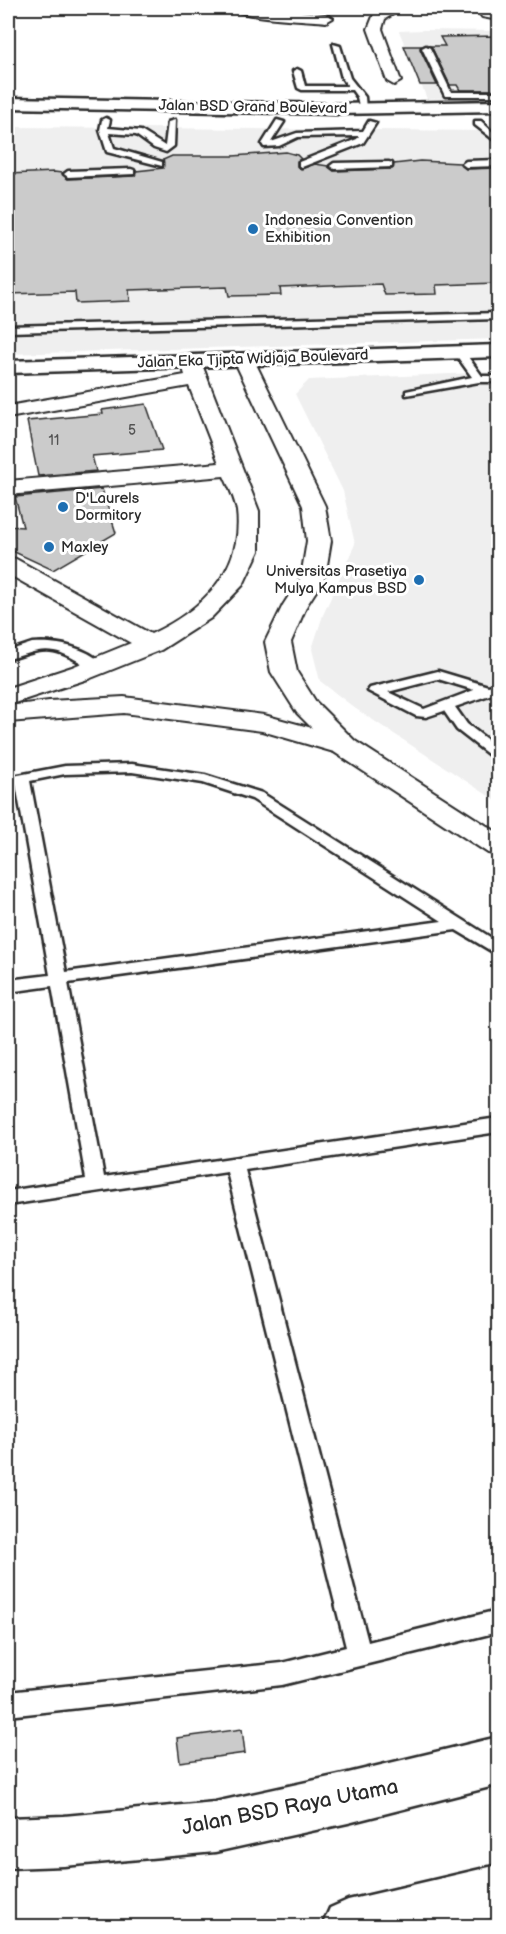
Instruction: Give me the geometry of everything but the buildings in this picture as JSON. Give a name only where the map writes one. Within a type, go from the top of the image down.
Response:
[{"type":"main road","name":"Jalan BSD Grand Boulevard","points":[[8,103],[197,114],[280,123],[369,128],[498,123]]},
{"type":"main road","name":"Jalan BSD Grand Boulevard","points":[[8,118],[105,125],[172,122],[197,114],[498,106]]},
{"type":"main road","name":"Jalan Eka Tjipta Widjaja Boulevard","points":[[8,367],[194,370],[244,360],[498,351]]},
{"type":"main road","name":"Jalan BSD Raya Utama","points":[[8,1843],[64,1841],[215,1827],[348,1798],[498,1761]]},
{"type":"main road","points":[[348,1926],[498,1891]]},
{"type":"street","points":[[237,8],[326,18]]},
{"type":"street","points":[[396,8],[373,12],[375,29],[404,107]]},
{"type":"street","points":[[498,11],[487,14],[498,16]]},
{"type":"street","points":[[244,360],[314,506],[319,541],[313,577],[295,605],[278,642],[285,672],[306,707],[345,747],[498,846]]},
{"type":"street","points":[[8,412],[194,370],[248,510],[250,542],[237,574],[218,600],[186,627],[152,645],[8,697]]},
{"type":"street","points":[[8,488],[232,469]]},
{"type":"street","points":[[8,564],[152,645]]},
{"type":"street","points":[[8,714],[49,709],[124,705],[264,723],[345,747]]},
{"type":"lane","points":[[336,46],[346,78],[361,98],[363,108]]},
{"type":"lane","points":[[426,48],[448,94],[498,92]]},
{"type":"lane","points":[[297,71],[302,88],[353,88]]},
{"type":"lane","points":[[161,162],[124,155],[107,147],[105,125],[138,133],[157,146],[166,149],[170,146],[172,122]]},
{"type":"lane","points":[[280,123],[267,145],[276,144],[297,135],[348,133]]},
{"type":"lane","points":[[478,123],[498,141]]},
{"type":"lane","points":[[317,146],[348,133],[369,128]]},
{"type":"lane","points":[[302,164],[360,141],[369,128]]},
{"type":"lane","points":[[466,164],[498,163]]},
{"type":"lane","points":[[334,166],[389,165]]},
{"type":"lane","points":[[68,174],[131,172]]},
{"type":"lane","points":[[8,329],[498,316]]},
{"type":"lane","points":[[459,352],[479,379]]},
{"type":"lane","points":[[410,393],[479,379],[498,379]]},
{"type":"lane","points":[[8,655],[35,646],[59,646],[83,655],[98,666]]},
{"type":"lane","points":[[438,675],[493,689],[448,706],[421,713],[375,691],[438,675]]},
{"type":"lane","points":[[448,706],[462,727],[498,755]]},
{"type":"lane","points":[[96,1185],[59,979],[15,779],[65,770],[132,768],[205,779],[257,796],[498,949]]},
{"type":"lane","points":[[8,986],[458,924]]},
{"type":"lane","points":[[8,1198],[498,1125]]},
{"type":"lane","points":[[234,1164],[360,1656]]},
{"type":"lane","points":[[8,1704],[282,1674],[498,1621]]},
{"type":"shaded area","points":[[399,31],[498,31],[498,96],[427,99]]},
{"type":"shaded area","points":[[8,127],[498,131],[498,339],[8,354]]},
{"type":"shaded area","name":"Universitas Prasetiya Mulya Kampus BSD","points":[[498,372],[498,802],[356,709],[320,681],[312,649],[323,615],[355,544],[343,491],[295,394],[309,380]]},
{"type":"place","name":"Indonesia Convention Exhibition","points":[[253,229]]},
{"type":"place","name":"D'Laurels Dormitory","points":[[63,507]]},
{"type":"place","name":"Maxley","points":[[49,547]]},
{"type":"place","name":"Universitas Prasetiya Mulya Kampus BSD","points":[[419,580]]}]
